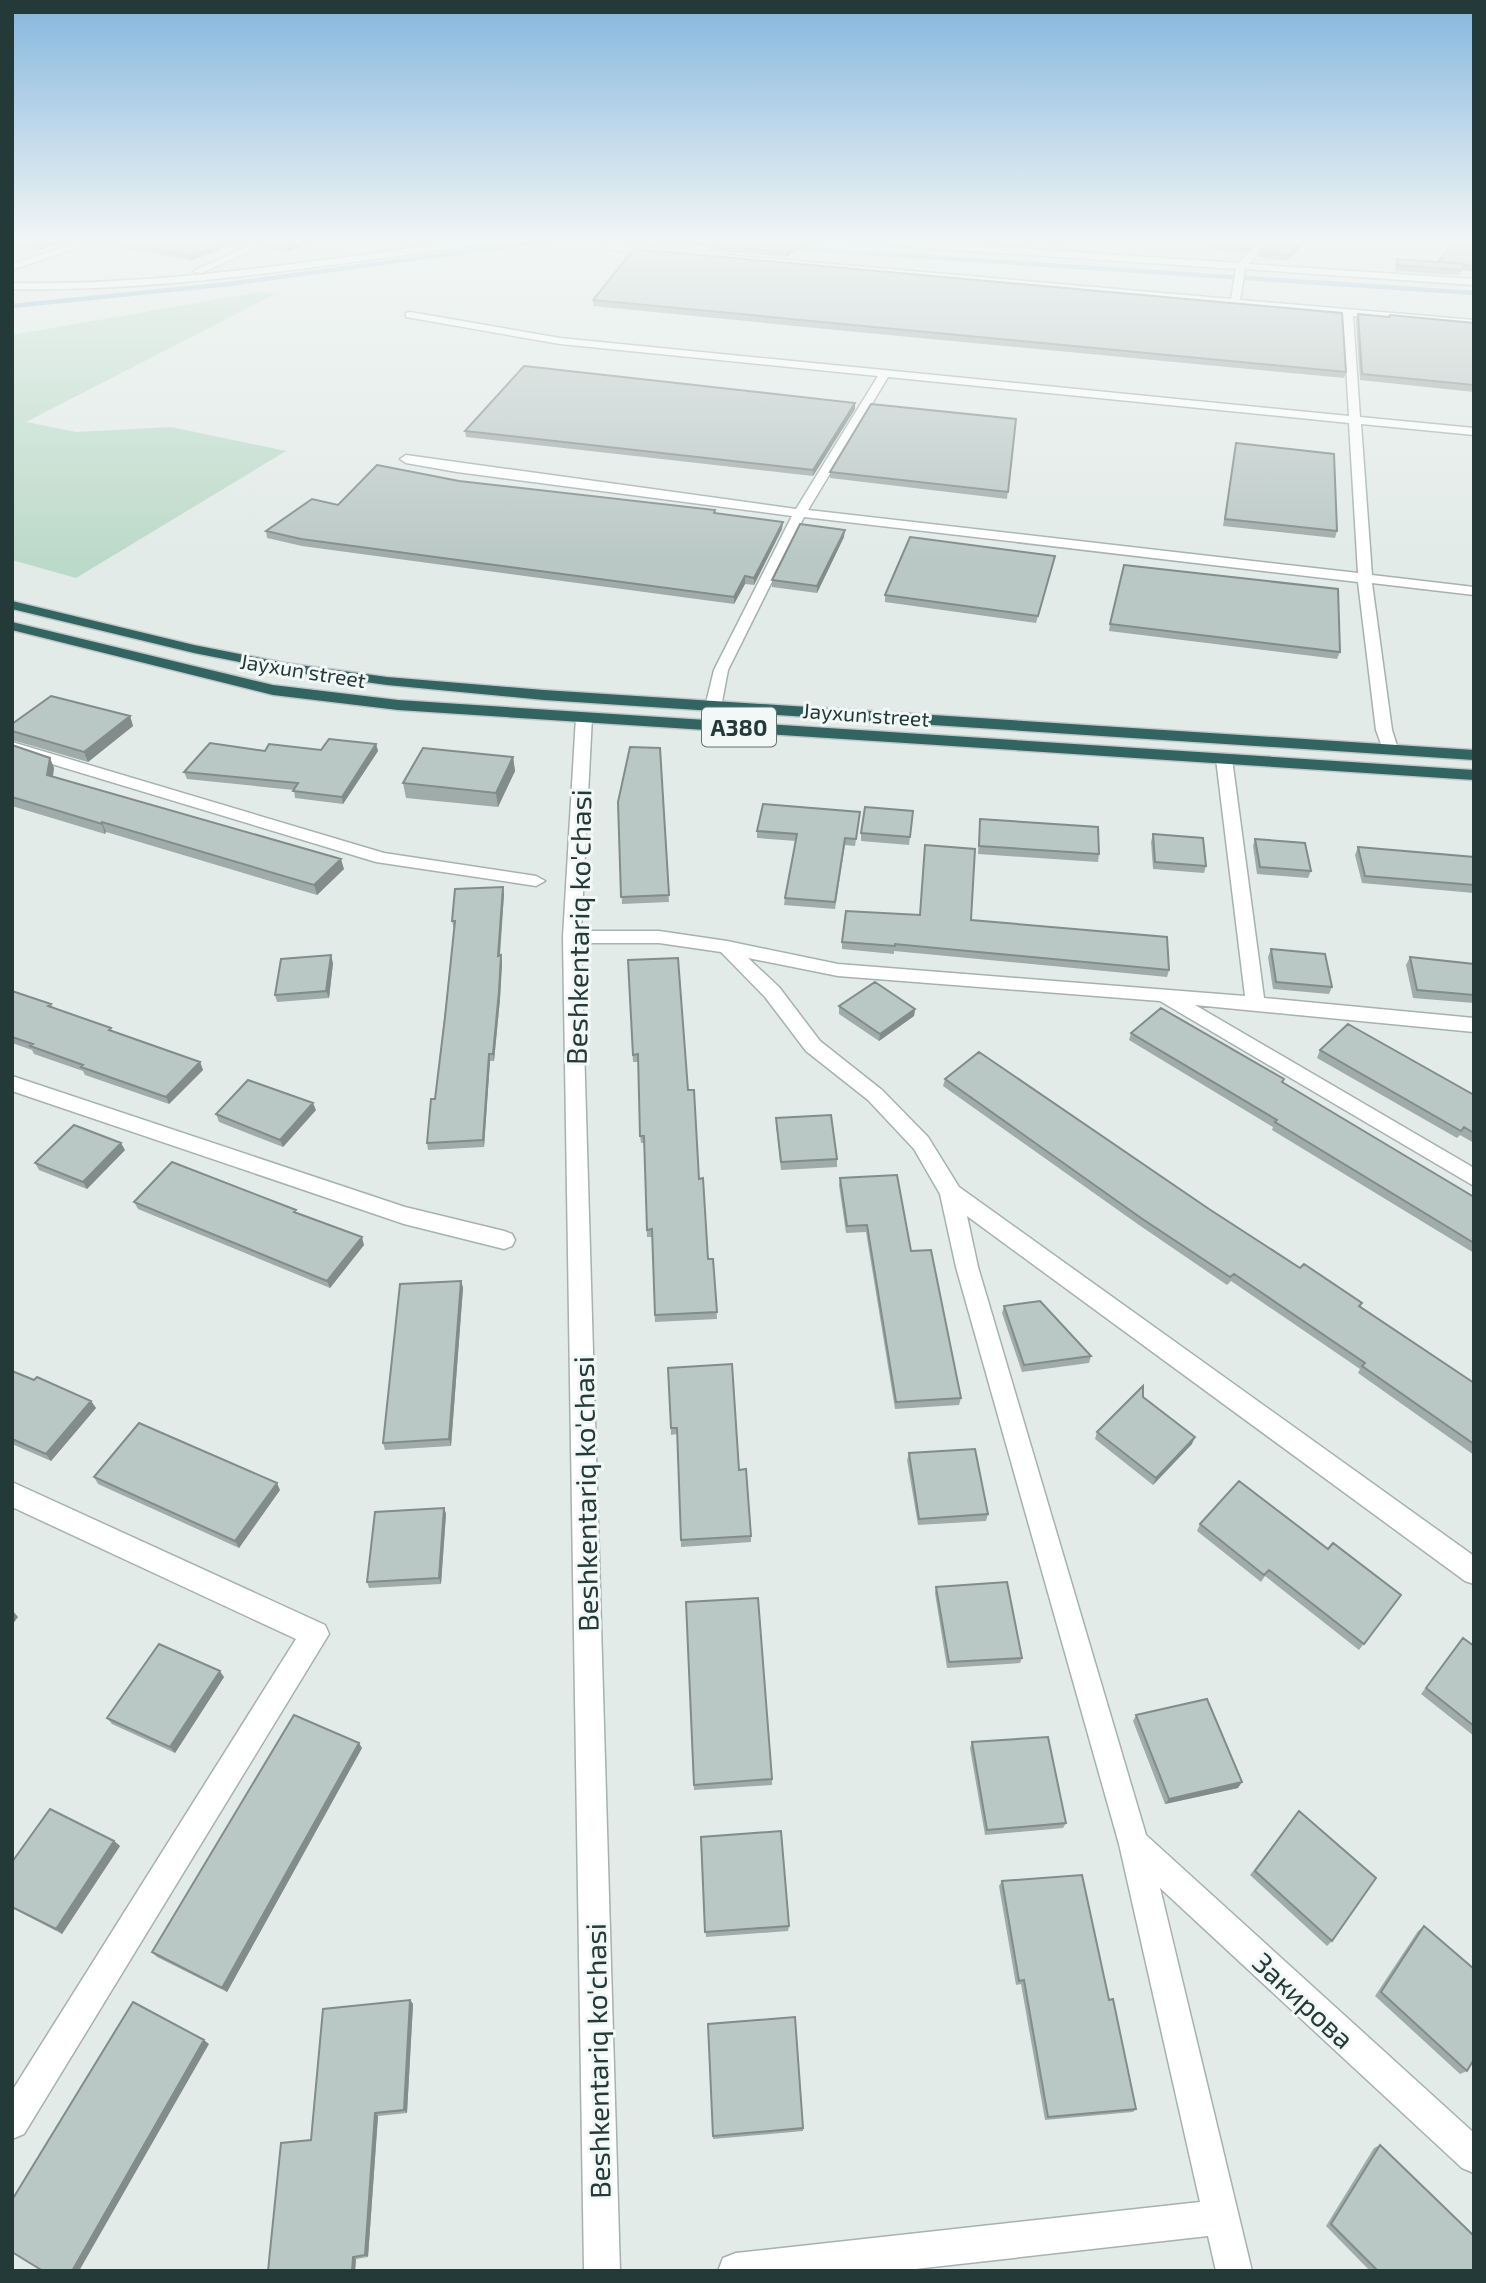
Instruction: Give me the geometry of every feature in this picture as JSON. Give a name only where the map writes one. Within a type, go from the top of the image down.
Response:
[{"type":"highway","name":"Jayxun street","points":[[12,605],[194,649],[285,667],[387,681],[713,707],[1474,755]]},
{"type":"highway","name":"Jayxun street","points":[[12,626],[273,690],[398,705],[1474,775]]},
{"type":"street","points":[[616,347],[1474,432]]},
{"type":"street","points":[[1350,347],[1366,579],[1384,730],[1391,749]]},
{"type":"street","points":[[713,707],[721,670],[800,513],[885,373]]},
{"type":"street","points":[[406,459],[800,513],[1474,592]]},
{"type":"street","name":"Beshkentariq ko'chasi","points":[[584,718],[572,937],[602,2271]]},
{"type":"street","points":[[12,747],[382,858],[536,881]]},
{"type":"street","points":[[1223,759],[1255,1003]]},
{"type":"street","points":[[572,937],[659,937],[727,947],[838,970],[1255,1003],[1474,1025]]},
{"type":"street","points":[[727,947],[772,992],[813,1046],[875,1095],[921,1143],[951,1193],[967,1267],[1134,1844],[1234,2271]]},
{"type":"street","points":[[1162,995],[1474,1178]]},
{"type":"street","points":[[12,1083],[404,1215],[504,1240]]},
{"type":"street","points":[[951,1193],[1474,1572]]},
{"type":"street","points":[[12,2122],[315,1634],[13,1497]]},
{"type":"street","name":"Закирова","points":[[1134,1844],[1474,2156]]},
{"type":"street","points":[[736,2271],[1220,2217]]},
{"type":"green space","points":[[12,347],[173,347],[26,422],[76,432],[171,427],[286,451],[76,578],[12,560]]},
{"type":"building","points":[[1080,347],[1344,347],[1346,372]]},
{"type":"building","points":[[1360,347],[1474,347],[1474,385],[1362,374]]},
{"type":"building","points":[[524,366],[855,403],[813,470],[465,431]]},
{"type":"building","points":[[871,404],[1016,419],[1008,492],[830,472]]},
{"type":"building","points":[[1236,443],[1334,454],[1337,531],[1225,519]]},
{"type":"building","points":[[377,465],[459,481],[715,510],[714,513],[783,522],[754,578],[745,576],[734,597],[301,539],[266,531],[312,499],[338,505]]},
{"type":"building","points":[[800,524],[845,530],[817,586],[772,580]]},
{"type":"building","points":[[910,537],[1055,556],[1038,616],[885,595]]},
{"type":"building","points":[[1124,565],[1338,589],[1340,652],[1110,624]]},
{"type":"building","points":[[51,696],[130,716],[84,752],[12,731],[12,724]]},
{"type":"building","points":[[329,739],[376,744],[342,797],[293,791],[298,783],[184,772],[210,743],[265,751],[269,744],[321,750]]},
{"type":"building","points":[[12,745],[50,758],[47,775],[341,859],[314,885],[12,797]]},
{"type":"building","points":[[630,747],[660,748],[669,895],[621,897],[618,802]]},
{"type":"building","points":[[423,748],[513,757],[496,793],[403,783]]},
{"type":"building","points":[[763,804],[860,812],[856,839],[845,838],[835,902],[785,898],[797,834],[757,831]]},
{"type":"building","points":[[865,807],[913,811],[910,837],[861,833]]},
{"type":"building","points":[[980,819],[1098,827],[1099,854],[979,846]]},
{"type":"building","points":[[1153,834],[1203,838],[1206,866],[1155,862]]},
{"type":"building","points":[[1255,839],[1305,843],[1311,871],[1260,867]]},
{"type":"building","points":[[925,845],[975,849],[971,920],[1167,937],[1169,970],[895,944],[842,942],[846,911],[920,915]]},
{"type":"building","points":[[1358,847],[1474,857],[1474,885],[1365,876]]},
{"type":"building","points":[[503,887],[498,956],[501,955],[499,991],[493,1054],[489,1054],[483,1140],[427,1143],[431,1099],[435,1099],[445,1017],[455,921],[452,921],[455,889]]},
{"type":"building","points":[[1271,949],[1325,954],[1332,987],[1276,982]]},
{"type":"building","points":[[331,955],[326,991],[275,995],[281,959]]},
{"type":"building","points":[[1410,957],[1474,964],[1474,995],[1417,990]]},
{"type":"building","points":[[678,958],[688,1090],[694,1090],[699,1179],[703,1178],[708,1259],[713,1259],[717,1312],[655,1315],[652,1229],[647,1230],[644,1136],[640,1136],[638,1054],[633,1055],[628,960]]},
{"type":"building","points":[[875,982],[915,1009],[880,1034],[839,1006]]},
{"type":"building","points":[[12,991],[111,1028],[109,1030],[200,1062],[166,1097],[81,1067],[83,1065],[12,1037]]},
{"type":"building","points":[[1161,1008],[1284,1079],[1282,1082],[1474,1197],[1474,1243],[1131,1033]]},
{"type":"building","points":[[1348,1024],[1474,1095],[1474,1133],[1464,1127],[1461,1131],[1320,1050]]},
{"type":"building","points":[[979,1052],[1209,1209],[1300,1268],[1304,1264],[1362,1303],[1359,1306],[1474,1383],[1474,1444],[1362,1366],[1365,1363],[1234,1274],[1230,1277],[1141,1218],[945,1079]]},
{"type":"building","points":[[248,1080],[313,1103],[280,1140],[216,1114]]},
{"type":"building","points":[[831,1115],[837,1159],[781,1162],[776,1118]]},
{"type":"building","points":[[74,1125],[121,1143],[83,1182],[35,1163]]},
{"type":"building","points":[[172,1162],[362,1237],[327,1281],[134,1202]]},
{"type":"building","points":[[897,1175],[911,1251],[931,1250],[961,1398],[896,1402],[867,1225],[847,1226],[840,1178]]},
{"type":"building","points":[[461,1281],[449,1439],[383,1443],[400,1284]]},
{"type":"building","points":[[1040,1301],[1091,1356],[1024,1365],[1004,1306]]},
{"type":"building","points":[[732,1364],[739,1470],[746,1469],[751,1536],[681,1540],[677,1428],[671,1428],[668,1368]]},
{"type":"building","points":[[12,1371],[34,1380],[37,1377],[91,1401],[46,1454],[12,1439]]},
{"type":"building","points":[[1143,1386],[1143,1397],[1195,1437],[1156,1478],[1097,1432]]},
{"type":"building","points":[[139,1423],[277,1483],[235,1541],[94,1477]]},
{"type":"building","points":[[975,1449],[988,1514],[919,1519],[909,1453]]},
{"type":"building","points":[[1239,1481],[1328,1549],[1333,1543],[1401,1595],[1364,1644],[1269,1570],[1264,1575],[1200,1524]]},
{"type":"building","points":[[444,1508],[439,1578],[367,1582],[375,1512]]},
{"type":"building","points":[[1007,1582],[1022,1658],[949,1662],[936,1587]]},
{"type":"building","points":[[758,1598],[772,1779],[694,1785],[686,1602]]},
{"type":"building","points":[[1463,1638],[1474,1646],[1474,1726],[1426,1688]]},
{"type":"building","points":[[159,1644],[220,1671],[170,1747],[107,1718]]},
{"type":"building","points":[[1207,1699],[1242,1782],[1169,1799],[1136,1715]]},
{"type":"building","points":[[294,1715],[359,1743],[222,1988],[152,1952]]},
{"type":"building","points":[[1048,1737],[1066,1823],[987,1830],[972,1742]]},
{"type":"building","points":[[50,1809],[114,1841],[56,1929],[12,1907],[12,1862]]},
{"type":"building","points":[[1299,1811],[1376,1878],[1332,1941],[1255,1871]]},
{"type":"building","points":[[781,1831],[789,1926],[705,1932],[701,1837]]},
{"type":"building","points":[[1082,1875],[1109,2000],[1113,1999],[1136,2109],[1048,2117],[1024,1980],[1019,1981],[1002,1881]]},
{"type":"building","points":[[1424,1926],[1474,1969],[1474,2059],[1467,2071],[1381,1992]]},
{"type":"building","points":[[410,2000],[404,2110],[375,2113],[365,2255],[353,2257],[352,2271],[268,2271],[281,2143],[311,2140],[323,2009]]},
{"type":"building","points":[[133,2002],[204,2040],[72,2271],[43,2271],[12,2252],[12,2200]]},
{"type":"building","points":[[795,2017],[803,2128],[713,2136],[708,2024]]},
{"type":"building","points":[[1380,2145],[1474,2236],[1474,2271],[1378,2271],[1331,2224]]}]
